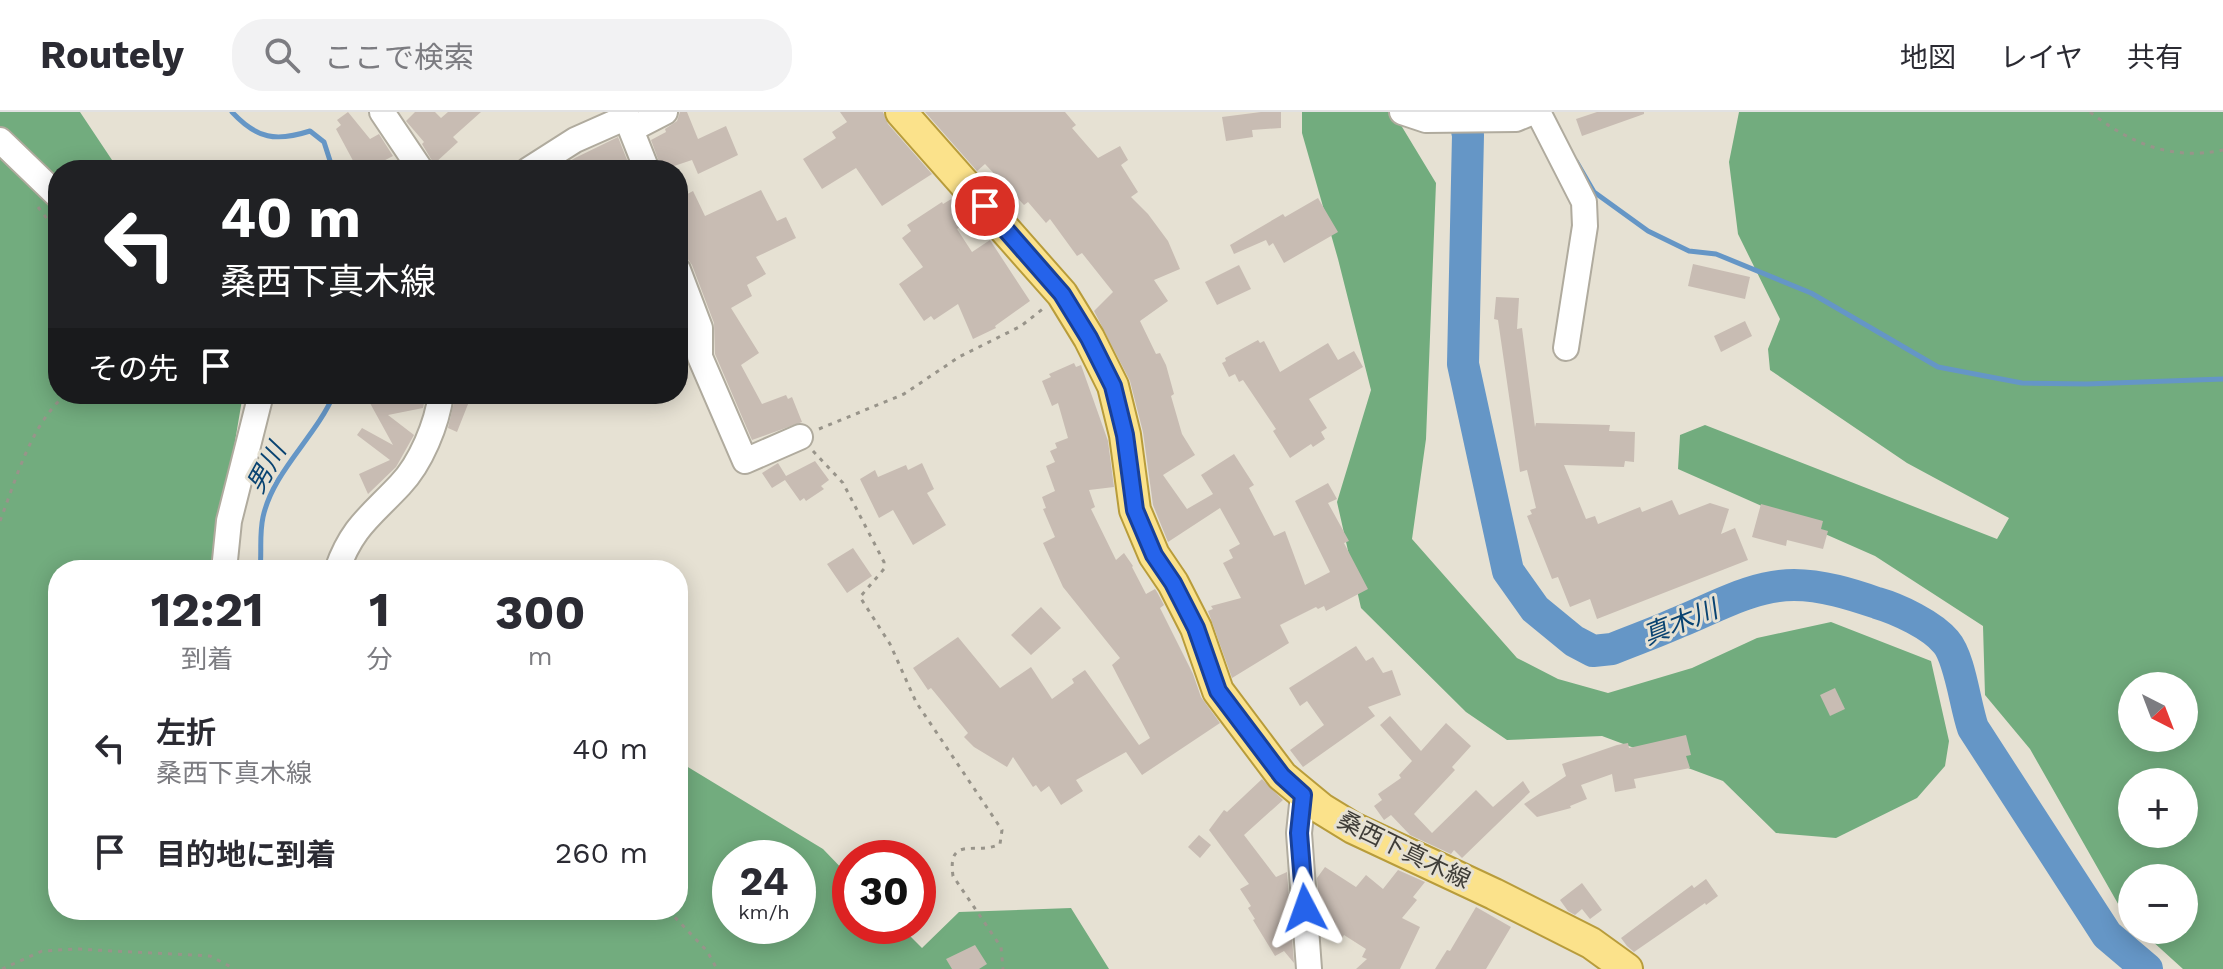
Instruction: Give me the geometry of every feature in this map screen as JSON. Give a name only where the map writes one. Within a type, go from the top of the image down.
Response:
[{"type":"main road","name":"桑西下真木線","points":[[901,112],[1062,294],[1089,338],[1113,386],[1125,435],[1135,510],[1154,555],[1173,583],[1196,628],[1218,691],[1282,776],[1303,795],[1353,828],[1591,943],[1627,969]]},
{"type":"street","points":[[382,112],[414,160]]},
{"type":"street","points":[[544,160],[575,140],[628,120],[665,112]]},
{"type":"street","points":[[1402,112],[1426,120],[1529,114],[1584,202],[1585,226],[1566,348]]},
{"type":"street","points":[[628,120],[643,160]]},
{"type":"street","points":[[0,140],[48,186]]},
{"type":"street","points":[[688,296],[700,328],[700,357],[745,461],[800,437]]},
{"type":"street","points":[[225,560],[229,521],[258,404]]},
{"type":"street","points":[[340,560],[346,544],[370,513],[402,483],[425,444],[437,418],[439,404]]},
{"type":"street","points":[[1303,795],[1299,833],[1309,969]]},
{"type":"path","points":[[2090,112],[2119,134],[2172,154],[2200,155],[2223,150]]},
{"type":"path","points":[[1003,969],[1001,947],[953,876],[951,862],[961,849],[992,848],[1000,844],[1002,830],[916,702],[890,644],[860,597],[884,569],[884,562],[843,483],[800,437],[904,394],[959,357],[1021,326],[1062,294]]},
{"type":"path","points":[[0,521],[34,436],[56,404]]},
{"type":"path","points":[[678,920],[707,951],[717,969]]},
{"type":"path","points":[[2,969],[42,951],[76,949],[210,956],[235,969]]},
{"type":"green space","points":[[0,112],[80,112],[112,160],[48,160],[48,404],[241,404],[217,548],[221,560],[48,560],[48,920],[688,920],[688,767],[808,840],[712,840],[712,944],[816,944],[816,845],[832,858],[832,944],[918,944],[922,948],[926,944],[936,944],[936,934],[959,912],[1071,908],[1109,969],[0,969]]},
{"type":"green space","points":[[1302,112],[1393,112],[1436,183],[1426,439],[1412,539],[1517,658],[1558,679],[1608,693],[1692,668],[1757,638],[1831,622],[1931,661],[1949,741],[1945,766],[1917,798],[1836,838],[1776,833],[1723,781],[1602,736],[1507,740],[1466,712],[1361,608],[1337,502],[1371,390],[1302,133]]},
{"type":"green space","points":[[1739,112],[2223,112],[2223,969],[2183,969],[2155,944],[2198,944],[2198,864],[2118,864],[2118,904],[2030,749],[1985,695],[1983,626],[1875,556],[1678,469],[1680,435],[1705,425],[1997,539],[2009,518],[1907,463],[1770,370],[1768,349],[1780,319],[1738,234],[1729,162]]},
{"type":"building","points":[[348,112],[370,139],[379,134],[393,156],[385,160],[353,160],[336,129],[341,125],[337,120]]},
{"type":"building","points":[[415,112],[435,112],[441,118],[448,112],[481,112],[453,137],[458,142],[438,160],[432,160],[422,144],[424,142],[406,121]]},
{"type":"building","points":[[680,112],[687,112],[698,139],[726,126],[738,155],[698,174],[692,160],[658,160],[651,140],[677,121]]},
{"type":"building","points":[[840,112],[883,112],[888,124],[932,174],[882,206],[856,168],[822,189],[803,159],[836,138],[832,132],[847,122]]},
{"type":"building","points":[[925,112],[1065,112],[1076,125],[1072,128],[1098,158],[1120,146],[1128,160],[1121,165],[1138,192],[1131,197],[1168,241],[1180,269],[1154,280],[1168,301],[1140,321],[1156,354],[1160,353],[1166,365],[1182,434],[1195,455],[1163,475],[1187,509],[1213,494],[1201,475],[1234,454],[1254,485],[1249,488],[1274,536],[1285,531],[1305,585],[1330,572],[1295,501],[1328,483],[1337,499],[1328,503],[1349,541],[1344,543],[1368,589],[1326,611],[1324,606],[1316,607],[1280,625],[1289,643],[1232,678],[1208,611],[1213,609],[1211,606],[1241,598],[1223,563],[1233,558],[1229,550],[1240,544],[1220,508],[1168,542],[1153,505],[1143,432],[1130,381],[1094,311],[1113,292],[1082,253],[1077,256],[1050,219],[1046,223],[1028,202],[1024,205],[985,164],[977,171]]},
{"type":"building","points":[[1281,112],[1281,128],[1252,130],[1253,137],[1226,141],[1222,117]]},
{"type":"building","points":[[1597,112],[1644,114],[1582,136],[1576,119]]},
{"type":"building","points":[[618,137],[627,160],[572,160]]},
{"type":"building","points":[[761,190],[777,221],[786,217],[796,238],[756,257],[766,274],[747,285],[752,296],[731,308],[759,353],[741,365],[762,404],[786,395],[788,399],[792,397],[802,422],[752,440],[715,354],[714,323],[688,259],[688,194],[693,191],[705,216]]},
{"type":"building","points":[[953,198],[972,219],[957,229],[972,252],[990,240],[1030,301],[996,328],[973,339],[958,304],[934,320],[931,316],[924,321],[899,284],[923,267],[902,238],[911,231],[907,225]]},
{"type":"building","points":[[1318,198],[1338,232],[1284,263],[1273,243],[1269,246],[1266,240],[1234,254],[1230,245]]},
{"type":"building","points":[[1693,264],[1750,277],[1745,299],[1688,286]]},
{"type":"building","points":[[1239,265],[1251,289],[1217,305],[1205,282]]},
{"type":"building","points":[[1496,297],[1519,298],[1517,329],[1522,328],[1535,427],[1536,423],[1610,425],[1609,431],[1635,432],[1634,462],[1625,461],[1624,467],[1564,465],[1586,519],[1595,516],[1598,524],[1640,507],[1642,512],[1672,500],[1679,515],[1710,503],[1729,509],[1721,534],[1735,528],[1748,560],[1597,619],[1590,599],[1570,607],[1558,577],[1552,579],[1527,516],[1532,514],[1530,510],[1536,508],[1527,470],[1520,472],[1498,320],[1494,319]]},
{"type":"building","points":[[1745,321],[1752,336],[1721,352],[1714,336]]},
{"type":"building","points":[[1258,340],[1260,343],[1264,341],[1280,372],[1328,343],[1338,360],[1354,351],[1363,367],[1309,399],[1327,428],[1321,432],[1325,439],[1290,458],[1273,431],[1276,429],[1243,380],[1239,382],[1235,374],[1229,377],[1222,363],[1226,361],[1225,358]]},
{"type":"building","points":[[1074,363],[1076,367],[1081,365],[1108,441],[1114,487],[1089,490],[1095,507],[1091,509],[1116,560],[1124,553],[1146,594],[1155,589],[1157,592],[1164,605],[1160,608],[1201,697],[1220,723],[1142,775],[1126,752],[1076,780],[1083,791],[1061,805],[1049,786],[1041,792],[1036,785],[1033,787],[1013,757],[1007,767],[974,747],[964,737],[968,733],[931,688],[928,690],[913,668],[958,637],[1000,688],[1031,667],[1052,699],[1074,683],[1072,679],[1085,670],[1139,745],[1150,738],[1112,665],[1120,658],[1063,587],[1043,543],[1055,537],[1043,509],[1046,508],[1042,497],[1055,491],[1046,466],[1055,462],[1050,451],[1057,448],[1055,443],[1068,438],[1058,403],[1052,406],[1042,381],[1051,377],[1049,374]]},
{"type":"building","points":[[370,404],[424,404],[423,408],[388,415],[414,435],[396,467],[368,494],[359,474],[390,460],[357,435],[362,428],[393,445]]},
{"type":"building","points":[[454,404],[468,404],[457,432],[448,428]]},
{"type":"building","points":[[815,461],[829,480],[821,486],[824,489],[806,501],[804,498],[800,501],[785,480],[772,488],[762,473],[778,463],[786,476]]},
{"type":"building","points":[[922,463],[934,489],[927,493],[946,525],[913,545],[893,510],[879,518],[860,479],[875,470],[878,477],[906,465],[908,470]]},
{"type":"building","points":[[1761,504],[1823,521],[1821,529],[1828,531],[1823,549],[1787,540],[1786,546],[1752,537]]},
{"type":"building","points":[[853,548],[872,576],[847,593],[827,564]]},
{"type":"building","points":[[1041,607],[1061,628],[1031,655],[1011,635]]},
{"type":"building","points":[[1356,646],[1366,661],[1373,657],[1383,673],[1392,670],[1401,695],[1368,707],[1375,716],[1303,767],[1290,750],[1324,725],[1307,701],[1300,706],[1289,688]]},
{"type":"building","points":[[1835,688],[1845,709],[1830,716],[1820,695]]},
{"type":"building","points":[[1390,716],[1421,751],[1446,723],[1471,746],[1452,767],[1455,770],[1414,814],[1432,833],[1476,790],[1493,807],[1523,781],[1530,792],[1462,858],[1454,850],[1451,854],[1410,835],[1391,815],[1384,820],[1374,806],[1382,800],[1378,794],[1401,778],[1399,775],[1412,761],[1380,725]]},
{"type":"building","points":[[1686,735],[1691,755],[1686,756],[1690,768],[1634,779],[1636,788],[1615,792],[1612,774],[1581,785],[1587,799],[1571,808],[1537,817],[1524,804],[1566,776],[1562,764],[1617,745],[1628,743],[1629,748]]},
{"type":"building","points":[[1262,779],[1283,800],[1244,835],[1276,877],[1287,872],[1294,963],[1284,951],[1275,956],[1253,920],[1248,908],[1251,906],[1240,889],[1249,884],[1209,830],[1224,810],[1227,812]]},
{"type":"building","points":[[1199,835],[1211,845],[1200,858],[1188,847]]},
{"type":"building","points":[[1325,867],[1356,887],[1366,875],[1383,889],[1398,870],[1425,882],[1413,897],[1417,900],[1402,918],[1420,927],[1400,969],[1356,969],[1367,959],[1362,957],[1366,949],[1344,935],[1339,943],[1321,933],[1317,878]]},
{"type":"building","points":[[1706,879],[1718,896],[1634,952],[1627,946],[1621,938],[1692,885],[1694,888]]},
{"type":"building","points":[[1582,883],[1602,910],[1590,919],[1582,909],[1575,915],[1568,911],[1560,900]]},
{"type":"building","points":[[1476,907],[1511,927],[1486,969],[1435,969],[1447,950],[1450,951]]},
{"type":"building","points":[[975,945],[987,964],[979,969],[952,969],[946,959]]},
{"type":"waterway","name":"男川","points":[[232,112],[250,128],[268,136],[310,131],[324,142],[330,160]]},
{"type":"waterway","name":"真木川","points":[[1463,112],[1468,135],[1463,364],[1508,571],[1535,609],[1574,641],[1593,651],[1612,649],[1735,598],[1779,586],[1815,587],[1847,593],[1895,609],[1924,624],[1951,649],[1973,728],[2107,935],[2147,969]]},
{"type":"waterway","points":[[1576,161],[1594,192],[1648,231],[1689,251],[1716,254],[1811,293],[1938,367],[2022,383],[2223,379]]},
{"type":"waterway","name":"男川","points":[[260,560],[262,524],[268,500],[329,404]]},
{"type":"route","points":[[985,206],[1062,294],[1089,338],[1113,386],[1125,435],[1135,510],[1154,555],[1173,583],[1196,628],[1218,691],[1282,776],[1303,795],[1299,833],[1305,908]]}]
